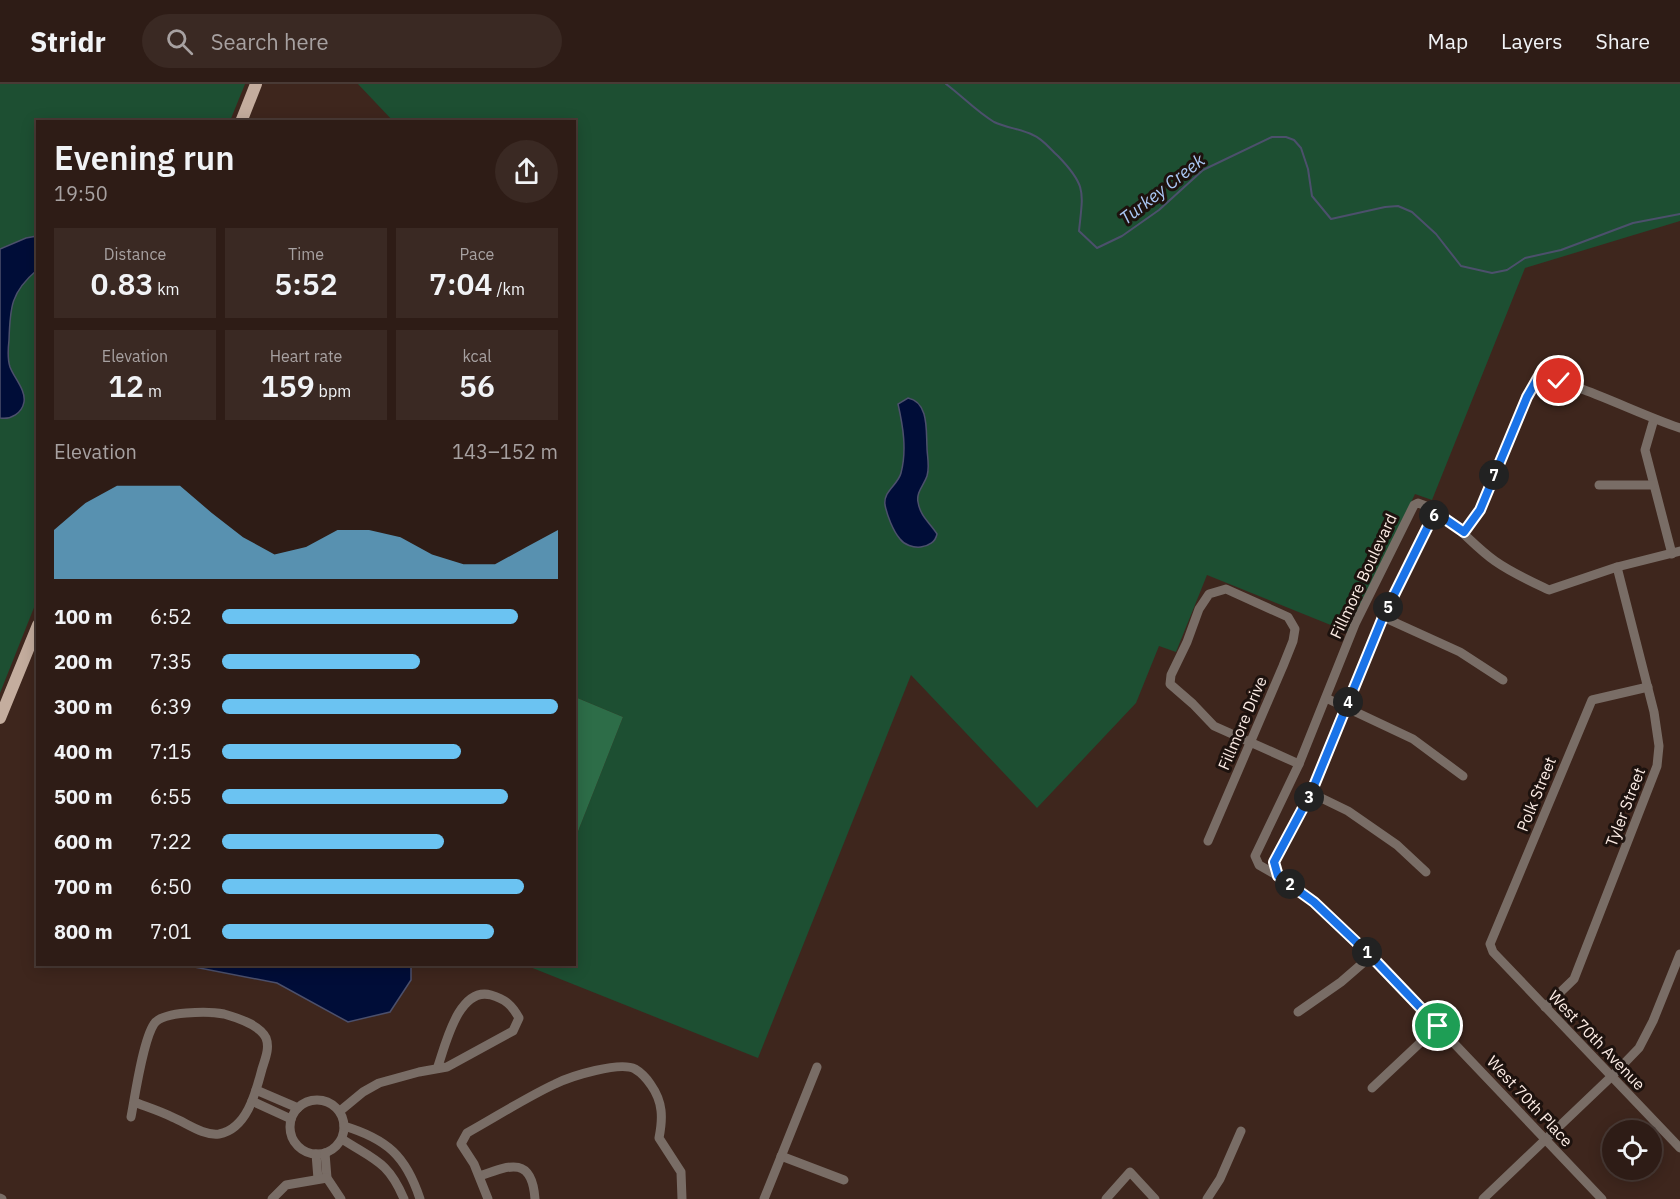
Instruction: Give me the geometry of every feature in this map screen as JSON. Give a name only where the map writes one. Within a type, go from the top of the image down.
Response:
[{"type":"main road","points":[[242,120],[256,84]]},
{"type":"main road","points":[[0,718],[36,630]]},
{"type":"street","points":[[1464,532],[1480,510],[1527,397],[1539,376],[1559,381],[1680,428]]},
{"type":"street","points":[[1278,876],[1274,862],[1311,793],[1383,617],[1435,512],[1464,532],[1494,561],[1522,578],[1549,590],[1617,567],[1676,553],[1653,485],[1645,450],[1654,419]]},
{"type":"street","points":[[1599,485],[1653,485]]},
{"type":"street","name":"Fillmore Boulevard","points":[[1278,876],[1259,865],[1255,856],[1299,764],[1355,624],[1413,505],[1418,503],[1435,512]]},
{"type":"street","name":"Tyler Street","points":[[1545,1007],[1574,979],[1657,766],[1659,746],[1654,712],[1617,567]]},
{"type":"street","name":"Fillmore Drive","points":[[1208,840],[1251,743],[1293,641],[1295,629],[1288,617],[1226,589],[1209,594],[1199,609],[1187,642],[1171,675],[1170,684],[1214,726],[1251,743]]},
{"type":"street","points":[[1383,617],[1460,652],[1503,680]]},
{"type":"street","name":"Polk Street","points":[[1493,952],[1490,944],[1592,700],[1648,687]]},
{"type":"street","points":[[1326,698],[1413,739],[1463,776]]},
{"type":"street","points":[[1251,743],[1299,764]]},
{"type":"street","points":[[1311,793],[1348,811],[1396,844],[1426,872]]},
{"type":"street","name":"West 70th Place","points":[[1278,876],[1314,902],[1371,956],[1602,1199]]},
{"type":"street","name":"West 70th Avenue","points":[[1493,952],[1678,1144]]},
{"type":"street","points":[[1483,1199],[1639,1048],[1653,1021],[1680,954]]},
{"type":"street","points":[[1299,1012],[1341,982],[1371,956]]},
{"type":"street","points":[[340,1111],[363,1092],[379,1083],[447,1067],[513,1031],[519,1018],[513,1007],[503,998],[485,993],[473,997],[464,1004],[457,1013],[437,1069]]},
{"type":"street","points":[[131,1117],[134,1102],[146,1048],[154,1024],[162,1017],[177,1014],[223,1014],[259,1028],[266,1039],[268,1048],[252,1101],[243,1117],[231,1130],[217,1134],[201,1131],[134,1102]]},
{"type":"street","points":[[1372,1088],[1438,1026]]},
{"type":"street","points":[[488,1199],[480,1176],[462,1144],[467,1133],[557,1082],[610,1067],[634,1068],[646,1077],[655,1090],[661,1106],[662,1122],[659,1138],[681,1172],[682,1199]]},
{"type":"street","points":[[764,1199],[817,1067]]},
{"type":"street","points":[[256,1090],[298,1108]]},
{"type":"street","points":[[319,1100],[330,1102],[340,1111],[344,1126],[342,1139],[334,1148],[320,1154],[302,1150],[295,1143],[290,1126],[291,1119],[298,1108],[309,1101],[319,1100]]},
{"type":"street","points":[[252,1101],[291,1119]]},
{"type":"street","points":[[344,1126],[359,1130],[387,1144],[413,1177],[420,1199]]},
{"type":"street","points":[[1207,1199],[1220,1179],[1241,1131]]},
{"type":"street","points":[[342,1139],[375,1158],[385,1167],[397,1182],[404,1199]]},
{"type":"street","points":[[320,1154],[322,1179],[341,1199]]},
{"type":"street","points":[[781,1156],[844,1180]]},
{"type":"street","points":[[480,1176],[505,1166],[518,1166],[529,1175],[535,1189],[535,1199]]},
{"type":"street","points":[[1106,1199],[1130,1172],[1155,1199]]},
{"type":"street","points":[[272,1199],[286,1185],[322,1179]]},
{"type":"green space","points":[[0,84],[245,84],[230,120],[36,120],[36,603],[0,693]]},
{"type":"green space","points":[[358,84],[1680,84],[1680,221],[1525,268],[1432,500],[1415,494],[1348,632],[1207,575],[1176,652],[1159,646],[1136,703],[1037,808],[911,675],[758,1058],[528,966],[576,966],[576,836],[623,717],[576,697],[576,120],[392,120]]},
{"type":"green space","points":[[576,697],[623,717],[576,836]]},
{"type":"water","points":[[36,236],[36,271],[17,293],[11,309],[8,350],[10,367],[23,393],[24,402],[15,415],[0,418],[0,249]]},
{"type":"water","points":[[908,398],[920,405],[925,418],[928,469],[918,495],[918,502],[923,515],[937,534],[931,543],[921,547],[909,546],[900,539],[885,505],[886,496],[897,481],[903,464],[903,429],[898,404]]},
{"type":"water","points":[[189,966],[411,966],[411,980],[390,1012],[348,1022],[277,983]]},
{"type":"waterway","name":"Turkey Creek","points":[[946,84],[994,122],[1037,137],[1058,156],[1074,175],[1081,190],[1079,231],[1097,248],[1122,236],[1159,210],[1203,170],[1272,137],[1286,137],[1294,140],[1301,148],[1308,169],[1312,196],[1331,219],[1398,206],[1412,212],[1436,234],[1461,266],[1492,273],[1507,270],[1525,258],[1561,250],[1633,223],[1680,214]]},
{"type":"route","points":[[1438,1026],[1371,956],[1314,902],[1278,876],[1274,862],[1311,793],[1383,617],[1435,512],[1464,532],[1480,510],[1527,397],[1539,376],[1559,381]]}]
